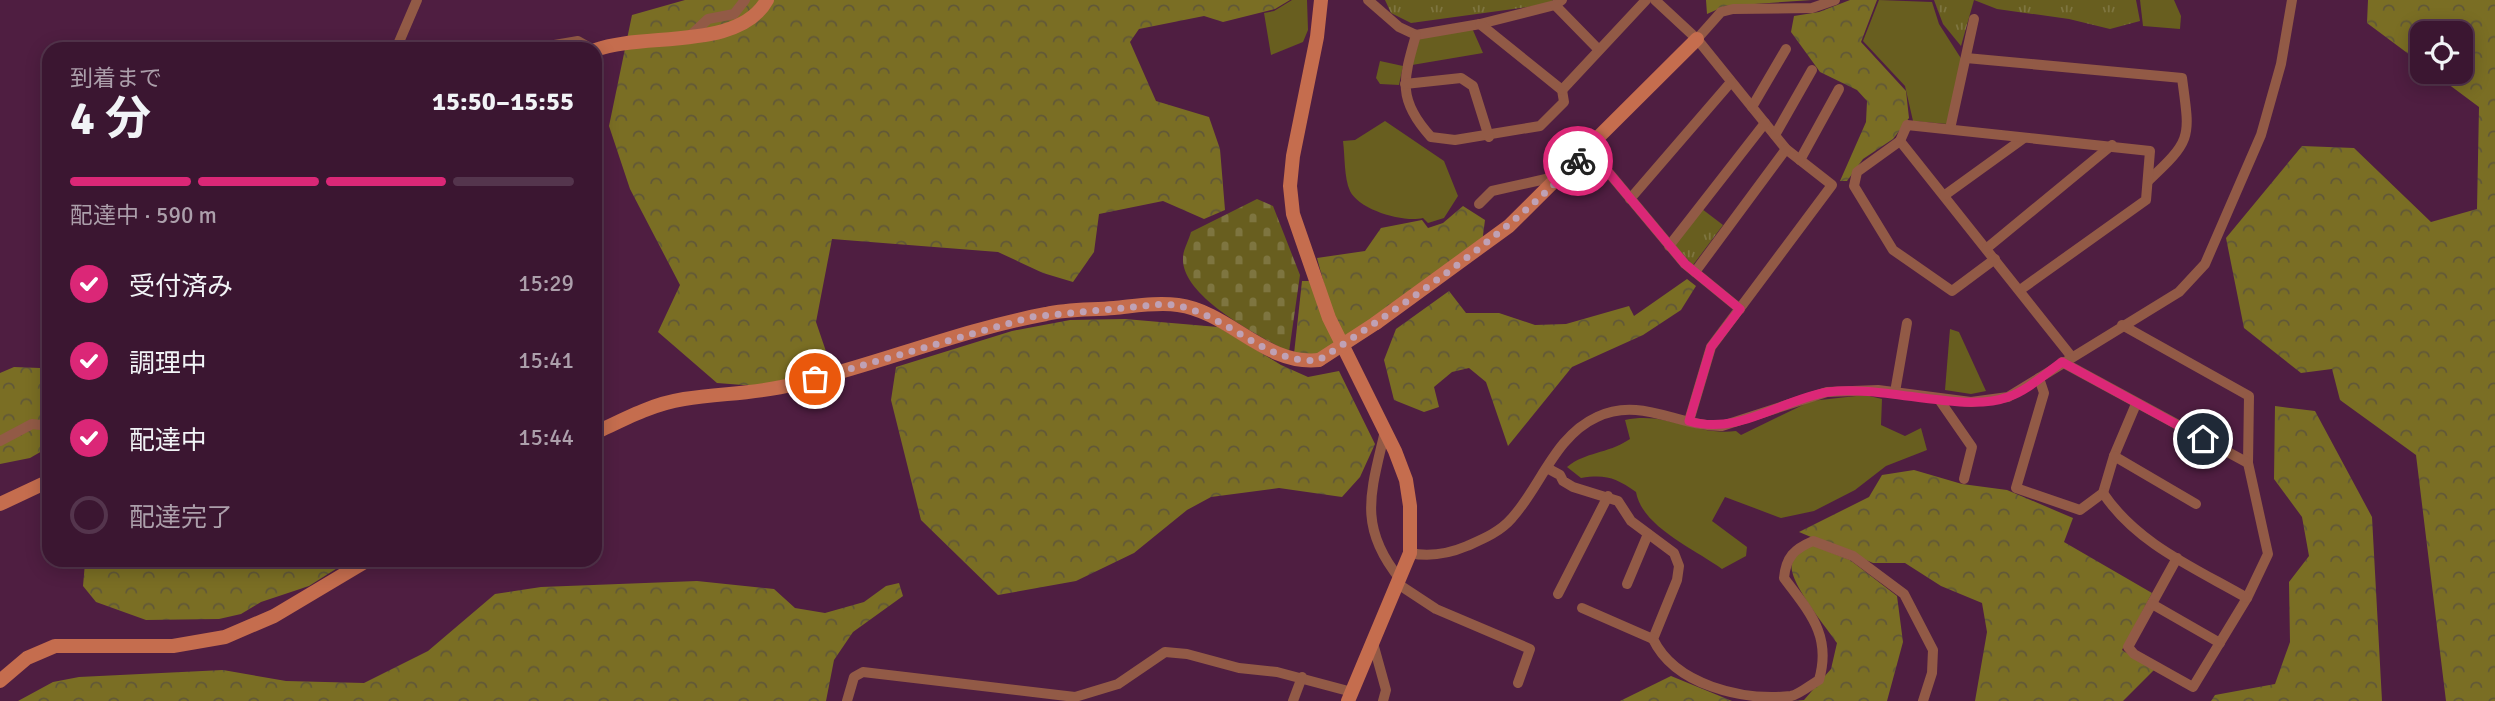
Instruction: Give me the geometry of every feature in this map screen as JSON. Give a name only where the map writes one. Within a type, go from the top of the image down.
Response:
[{"type":"street","points":[[399,42],[417,0]]},
{"type":"street","points":[[691,35],[708,19],[734,14],[745,0]]},
{"type":"street","points":[[602,48],[722,32],[761,12],[767,0]]},
{"type":"street","points":[[848,701],[854,677],[863,672],[1067,699],[1088,696],[1118,684],[1165,652],[1302,677],[1350,697],[1410,553],[1410,506],[1406,480],[1385,430],[1329,318],[1293,214],[1290,186],[1293,156],[1316,44],[1321,0]]},
{"type":"street","points":[[1368,0],[1399,27],[1416,35],[1480,24],[1558,2],[1598,49]]},
{"type":"street","points":[[1562,90],[1646,0]]},
{"type":"street","points":[[1655,0],[1697,39],[1786,149],[1832,185],[1711,347],[1689,421]]},
{"type":"street","points":[[602,430],[651,407],[684,399],[735,396],[792,385],[885,360],[970,332],[1050,313],[1180,305],[1219,319],[1279,356],[1302,362],[1319,360],[1376,323],[1509,226],[1589,149],[1721,12],[1733,9],[1812,8],[1835,0]]},
{"type":"street","points":[[1410,553],[1431,556],[1460,549],[1489,537],[1511,520],[1573,433],[1596,417],[1615,410],[1663,413],[1689,421],[1722,426],[1828,392],[1895,392],[1971,402],[2008,397],[2179,292],[2205,264],[2261,135],[2281,64],[2292,0]]},
{"type":"street","points":[[1950,129],[1974,19]]},
{"type":"street","points":[[1416,35],[1405,84],[1405,99],[1412,116],[1431,137],[1455,140],[1489,137],[1540,126],[1564,102],[1562,90],[1480,24]]},
{"type":"street","points":[[1752,107],[1786,49]]},
{"type":"street","points":[[1966,58],[2182,78],[2187,137],[2173,158],[2148,181]]},
{"type":"street","points":[[1775,135],[1812,70]]},
{"type":"street","points":[[1405,84],[1461,78],[1468,82],[1473,86],[1489,137]]},
{"type":"street","points":[[1630,199],[1731,82]]},
{"type":"street","points":[[1800,160],[1839,89]]},
{"type":"street","points":[[1669,246],[1765,123]]},
{"type":"street","points":[[1995,259],[1952,291],[1893,250],[1854,186],[1854,178],[1865,164],[1900,141],[1907,125],[2150,151],[2146,200],[2020,290]]},
{"type":"street","points":[[1945,195],[2024,138]]},
{"type":"street","points":[[1900,141],[2020,290],[2066,359],[2136,404],[2248,463]]},
{"type":"street","points":[[1987,248],[2112,145]]},
{"type":"street","points":[[1589,149],[1669,246],[1695,272],[1740,309]]},
{"type":"street","points":[[1695,272],[1786,149]]},
{"type":"street","points":[[1479,204],[1492,191],[1563,175]]},
{"type":"street","points":[[1895,392],[1907,323]]},
{"type":"street","points":[[2122,325],[2249,396],[2248,463],[2268,554],[2247,598],[2193,687],[2134,654],[2128,647],[2177,558]]},
{"type":"street","points":[[2039,378],[2044,393],[2016,488],[2080,510],[2103,493],[2113,456],[2136,404]]},
{"type":"street","points":[[1938,398],[1972,447],[1964,479]]},
{"type":"street","points":[[0,442],[32,424],[42,425]]},
{"type":"street","points":[[1385,430],[1371,503],[1372,530],[1383,558],[1399,581],[1436,609],[1530,649],[1518,683]]},
{"type":"street","points":[[2113,456],[2196,504]]},
{"type":"street","points":[[1547,468],[1573,487],[1618,501],[1631,521],[1674,553],[1679,566],[1677,580],[1653,639]]},
{"type":"street","points":[[0,504],[42,484]]},
{"type":"street","points":[[2103,493],[2142,537],[2247,598]]},
{"type":"street","points":[[1558,594],[1608,496]]},
{"type":"street","points":[[1627,584],[1648,534]]},
{"type":"street","points":[[1582,608],[1653,639],[1662,657],[1693,680],[1748,699],[1794,696],[1819,680],[1825,660],[1818,624],[1784,579],[1785,563],[1796,548],[1813,541],[1853,556],[1904,594],[1933,650],[1932,673],[1923,701]]},
{"type":"street","points":[[0,681],[27,658],[55,646],[173,646],[225,637],[274,616],[356,567]]},
{"type":"street","points":[[2152,604],[2220,643]]},
{"type":"street","points":[[1373,643],[1386,690],[1383,701]]},
{"type":"street","points":[[1293,701],[1302,677]]},
{"type":"green space","points":[[685,0],[1290,0],[1275,9],[1223,22],[1204,16],[1139,29],[1130,42],[1156,101],[1209,117],[1220,149],[1225,210],[1204,219],[1163,201],[1099,214],[1094,252],[1073,282],[1043,273],[998,252],[832,239],[816,322],[832,369],[756,386],[717,383],[658,332],[680,285],[630,189],[609,126],[632,15]]},
{"type":"green space","points":[[1292,0],[1307,0],[1308,30],[1303,42],[1271,55],[1264,13],[1274,11]]},
{"type":"green space","points":[[1385,0],[1553,0],[1549,4],[1411,23],[1391,13]]},
{"type":"green space","points":[[1706,0],[1812,0],[1725,6],[1707,14]]},
{"type":"green space","points":[[1850,0],[1877,0],[1861,42],[1906,91],[1909,118],[1893,139],[1863,159],[1847,181],[1840,181],[1866,122],[1867,101],[1857,90],[1820,72],[1791,32],[1794,16],[1819,12]]},
{"type":"green space","points":[[1879,0],[1932,2],[1939,24],[1962,60],[1947,124],[1913,121],[1905,86],[1863,41]]},
{"type":"green space","points":[[1934,0],[1974,0],[1961,46],[1943,24]]},
{"type":"green space","points":[[1974,0],[2136,0],[2140,21],[2110,29],[2069,19],[1997,9]]},
{"type":"green space","points":[[2140,0],[2174,0],[2181,16],[2180,29],[2143,26]]},
{"type":"green space","points":[[2368,0],[2495,0],[2495,701],[2446,701],[2416,455],[2340,400],[2332,369],[2301,373],[2244,328],[2226,238],[2302,146],[2354,148],[2431,222],[2477,209],[2479,107],[2448,84],[2473,84],[2473,21],[2410,21],[2410,55],[2367,23]]},
{"type":"green space","points":[[1472,28],[1483,53],[1412,65],[1420,37]]},
{"type":"green space","points":[[1380,61],[1403,66],[1399,85],[1380,84],[1376,78]]},
{"type":"green space","points":[[1385,121],[1444,161],[1458,196],[1444,218],[1428,223],[1423,218],[1405,219],[1383,214],[1363,204],[1350,191],[1343,141],[1355,140]]},
{"type":"green space","points":[[1257,199],[1273,206],[1300,275],[1289,352],[1224,314],[1195,287],[1186,273],[1183,255],[1191,232]]},
{"type":"green space","points":[[1463,206],[1485,220],[1482,243],[1345,338],[1332,313],[1317,258],[1365,251],[1381,228],[1422,220],[1428,228],[1443,223]]},
{"type":"green space","points":[[1702,209],[1723,225],[1693,265],[1675,245]]},
{"type":"green space","points":[[1687,279],[1696,286],[1681,310],[1643,335],[1572,367],[1508,446],[1486,382],[1469,368],[1452,372],[1434,387],[1439,407],[1424,412],[1394,400],[1384,360],[1396,329],[1449,291],[1466,313],[1499,313],[1535,325],[1566,324],[1629,306],[1634,316]]},
{"type":"green space","points":[[1302,281],[1311,281],[1335,344],[1316,355],[1294,354]]},
{"type":"green space","points":[[1125,319],[1218,327],[1281,365],[1308,377],[1339,371],[1375,444],[1360,477],[1342,497],[1279,488],[1211,497],[1187,510],[1134,553],[1076,581],[998,595],[921,520],[891,400],[896,367],[1012,331],[1070,320]]},
{"type":"green space","points":[[1950,329],[1959,332],[1986,391],[1971,394],[1945,390]]},
{"type":"green space","points":[[14,367],[42,369],[42,451],[30,458],[0,464],[0,373]]},
{"type":"green space","points":[[1865,395],[1882,399],[1881,425],[1905,436],[1921,428],[1927,450],[1886,466],[1855,490],[1814,511],[1781,518],[1725,497],[1712,521],[1747,547],[1746,556],[1722,569],[1659,526],[1648,516],[1640,505],[1636,492],[1629,487],[1604,477],[1581,478],[1567,467],[1582,458],[1630,439],[1625,420],[1654,419],[1707,430],[1736,431],[1741,435],[1811,401]]},
{"type":"green space","points":[[2275,406],[2315,411],[2372,517],[2382,701],[2211,701],[2215,695],[2275,684],[2290,642],[2289,582],[2309,556],[2302,517],[2274,479]]},
{"type":"green space","points":[[1914,470],[1962,484],[2007,490],[2073,518],[2064,542],[2152,593],[2122,650],[2154,670],[2123,701],[1975,701],[1987,632],[1982,603],[1941,586],[1905,563],[1873,563],[1799,532],[1869,497],[1882,475]]},
{"type":"green space","points":[[1812,545],[1850,560],[1897,596],[1903,642],[1887,701],[1792,701],[1804,700],[1831,669],[1837,643],[1801,592],[1792,571],[1795,558]]},
{"type":"green space","points":[[85,567],[339,567],[309,586],[261,602],[241,614],[219,619],[146,620],[96,602],[83,586]]},
{"type":"green space","points":[[697,581],[774,589],[795,608],[825,613],[864,602],[886,586],[899,583],[903,596],[853,632],[834,660],[826,701],[18,701],[53,682],[79,677],[223,670],[286,681],[364,683],[428,651],[495,594],[541,587]]},
{"type":"green space","points":[[1671,676],[1732,701],[1620,701]]},
{"type":"way so far","points":[[815,379],[885,360],[942,340],[1031,317],[1050,313],[1163,304],[1180,305],[1219,319],[1279,356],[1302,362],[1319,360],[1466,260],[1509,226],[1578,161]]},
{"type":"route","points":[[1578,161],[1589,149],[1685,264],[1740,309],[1711,347],[1689,421],[1707,426],[1722,426],[1828,392],[1878,390],[1971,402],[2008,397],[2062,362],[2203,439]]}]
